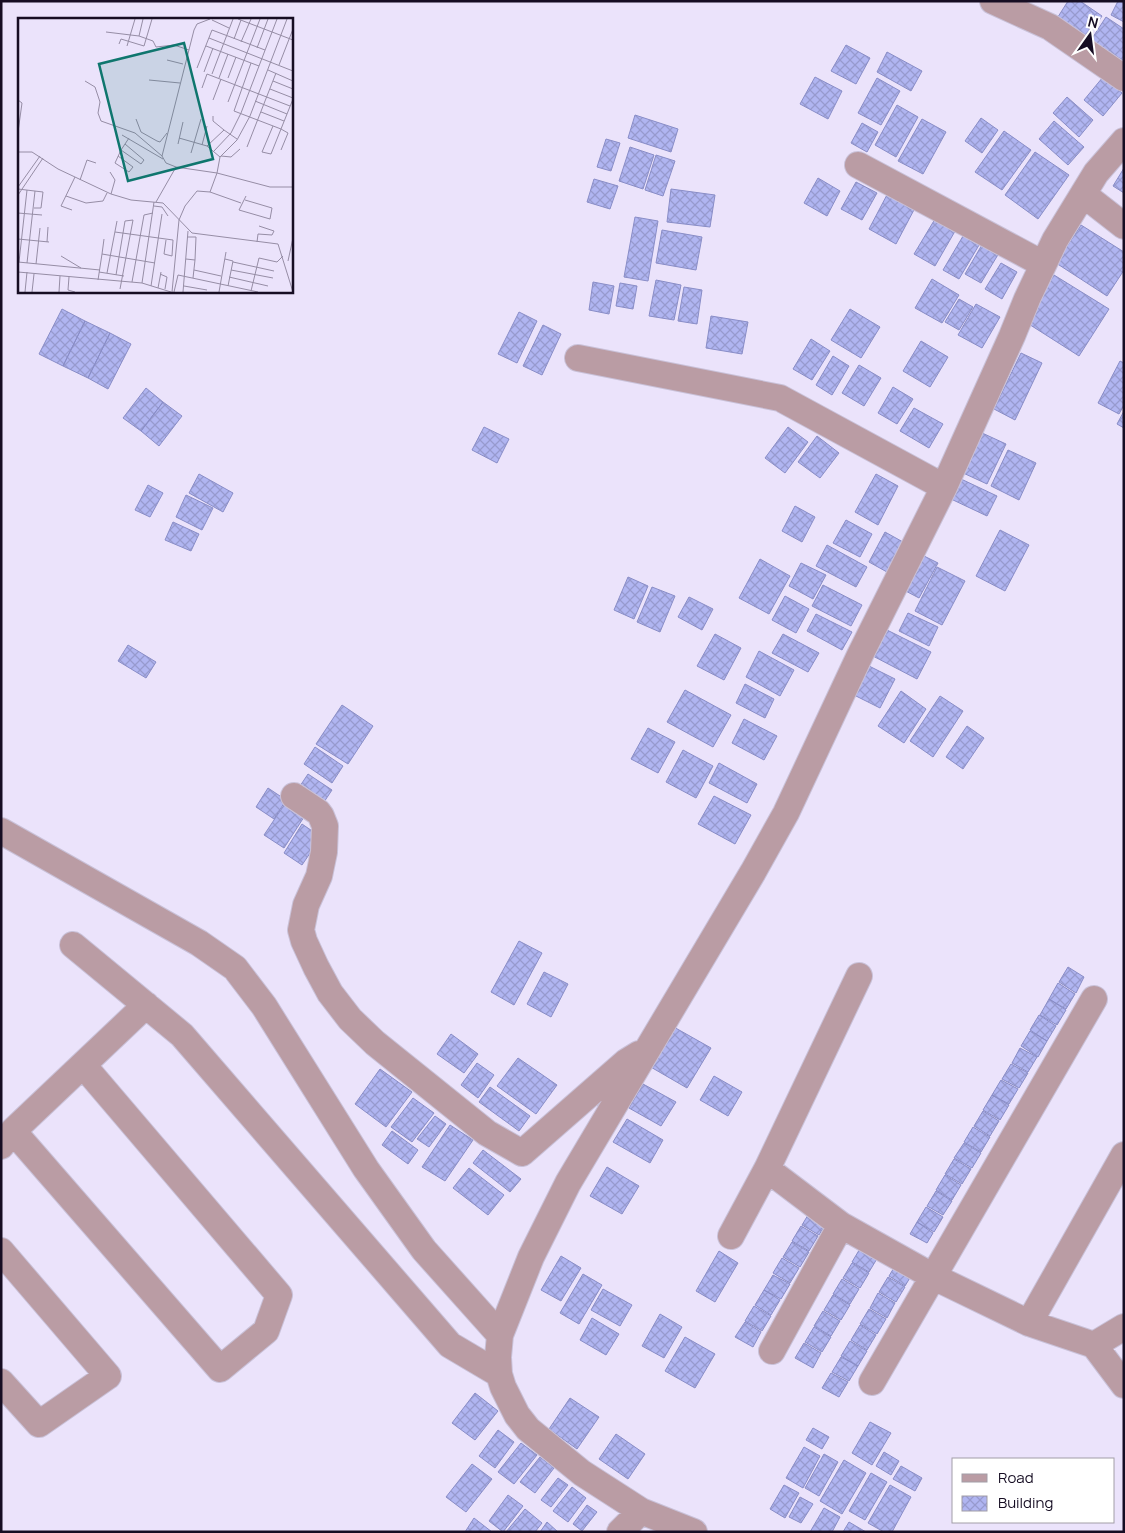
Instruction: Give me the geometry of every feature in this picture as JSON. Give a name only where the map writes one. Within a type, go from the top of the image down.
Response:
[{"type":"street","points":[[993,1],[1050,28],[1124,78]]},
{"type":"street","points":[[694,1532],[641,1511],[582,1473],[528,1429],[517,1415],[503,1387],[499,1374],[500,1335],[531,1257],[568,1183],[753,872],[786,813],[860,655],[944,487],[1043,264],[1096,173],[1124,141]]},
{"type":"street","points":[[858,165],[1043,264]]},
{"type":"street","points":[[1083,194],[1124,226]]},
{"type":"street","points":[[578,358],[780,398],[944,487]]},
{"type":"street","points":[[294,796],[318,812],[325,826],[324,852],[319,876],[306,905],[301,930],[316,968],[330,993],[350,1019],[375,1043],[487,1132],[522,1153],[626,1062],[648,1049]]},
{"type":"street","points":[[1,831],[199,943],[235,968],[264,1006],[366,1169],[424,1250],[500,1335]]},
{"type":"street","points":[[73,945],[182,1034],[450,1345],[499,1374]]},
{"type":"street","points":[[730,1236],[767,1169],[859,976]]},
{"type":"street","points":[[872,1382],[1094,999]]},
{"type":"street","points":[[83,1065],[279,1295],[266,1331],[220,1369],[7,1138],[83,1065],[146,1005]]},
{"type":"street","points":[[1029,1323],[1124,1155]]},
{"type":"street","points":[[767,1169],[841,1225],[934,1277],[1029,1323],[1094,1344],[1124,1385]]},
{"type":"street","points":[[772,1351],[841,1225]]},
{"type":"street","points":[[1,1251],[108,1376],[39,1424],[1,1382]]},
{"type":"street","points":[[1094,1344],[1124,1326]]},
{"type":"street","points":[[620,1532],[641,1511]]},
{"type":"building","points":[[1068,1],[1080,1],[1102,16],[1086,40],[1056,20]]},
{"type":"building","points":[[1118,1],[1124,1],[1124,22],[1111,15]]},
{"type":"building","points":[[1106,17],[1124,29],[1124,61],[1091,40]]},
{"type":"building","points":[[846,45],[870,58],[856,84],[831,71]]},
{"type":"building","points":[[887,52],[922,71],[911,91],[877,72]]},
{"type":"building","points":[[815,77],[842,91],[828,119],[800,104]]},
{"type":"building","points":[[1103,77],[1122,93],[1103,116],[1084,100]]},
{"type":"building","points":[[877,78],[900,91],[881,125],[858,113]]},
{"type":"building","points":[[1067,97],[1093,120],[1079,137],[1053,113]]},
{"type":"building","points":[[897,105],[918,117],[896,157],[875,145]]},
{"type":"building","points":[[635,115],[678,129],[671,152],[628,138]]},
{"type":"building","points":[[981,118],[998,130],[982,153],[965,141]]},
{"type":"building","points":[[922,119],[946,132],[923,174],[898,161]]},
{"type":"building","points":[[1054,121],[1084,147],[1068,165],[1039,139]]},
{"type":"building","points":[[862,123],[878,132],[867,152],[851,143]]},
{"type":"building","points":[[1004,131],[1031,150],[1002,190],[975,172]]},
{"type":"building","points":[[606,139],[620,143],[611,171],[597,167]]},
{"type":"building","points":[[630,147],[654,155],[643,189],[619,181]]},
{"type":"building","points":[[1035,152],[1069,175],[1038,219],[1005,195]]},
{"type":"building","points":[[656,155],[675,161],[663,196],[645,190]]},
{"type":"building","points":[[1124,168],[1124,193],[1113,186]]},
{"type":"building","points":[[818,178],[840,191],[827,216],[804,203]]},
{"type":"building","points":[[594,179],[618,186],[610,209],[587,202]]},
{"type":"building","points":[[856,182],[877,193],[862,220],[841,209]]},
{"type":"building","points":[[671,189],[715,195],[710,227],[667,222]]},
{"type":"building","points":[[889,191],[916,206],[896,244],[869,229]]},
{"type":"building","points":[[938,214],[958,226],[935,266],[914,254]]},
{"type":"building","points":[[635,217],[658,221],[648,281],[624,277]]},
{"type":"building","points":[[1081,225],[1124,252],[1124,270],[1107,296],[1056,263]]},
{"type":"building","points":[[662,230],[702,237],[696,270],[656,263]]},
{"type":"building","points":[[966,231],[982,240],[959,279],[943,270]]},
{"type":"building","points":[[983,243],[999,253],[981,283],[965,274]]},
{"type":"building","points":[[1001,263],[1017,272],[1002,299],[985,289]]},
{"type":"building","points":[[1054,275],[1109,309],[1079,356],[1024,321]]},
{"type":"building","points":[[932,279],[959,295],[942,323],[915,308]]},
{"type":"building","points":[[656,280],[681,285],[674,320],[649,316]]},
{"type":"building","points":[[593,282],[614,286],[609,314],[589,310]]},
{"type":"building","points":[[620,283],[637,286],[633,309],[616,306]]},
{"type":"building","points":[[684,287],[702,290],[697,324],[678,321]]},
{"type":"building","points":[[959,299],[973,307],[959,330],[945,322]]},
{"type":"building","points":[[976,304],[1000,317],[982,348],[958,335]]},
{"type":"building","points":[[62,309],[85,321],[63,366],[39,354]]},
{"type":"building","points":[[850,309],[880,327],[861,358],[831,340]]},
{"type":"building","points":[[519,312],[537,321],[517,363],[498,354]]},
{"type":"building","points":[[711,316],[748,322],[742,354],[706,348]]},
{"type":"building","points":[[85,321],[110,333],[88,378],[63,366]]},
{"type":"building","points":[[543,325],[561,334],[542,375],[523,366]]},
{"type":"building","points":[[110,333],[131,344],[108,389],[88,378]]},
{"type":"building","points":[[811,339],[830,351],[812,380],[793,369]]},
{"type":"building","points":[[921,341],[948,357],[930,387],[903,371]]},
{"type":"building","points":[[1021,353],[1042,363],[1015,420],[994,409]]},
{"type":"building","points":[[833,356],[849,366],[832,395],[816,385]]},
{"type":"building","points":[[1120,361],[1124,363],[1124,405],[1119,414],[1098,403]]},
{"type":"building","points":[[859,365],[881,378],[864,406],[842,393]]},
{"type":"building","points":[[893,387],[913,399],[897,424],[878,413]]},
{"type":"building","points":[[146,388],[163,402],[141,431],[123,418]]},
{"type":"building","points":[[163,402],[182,416],[159,446],[141,431]]},
{"type":"building","points":[[914,408],[943,424],[929,448],[900,431]]},
{"type":"building","points":[[1124,411],[1124,428],[1117,424]]},
{"type":"building","points":[[484,427],[509,439],[497,463],[472,450]]},
{"type":"building","points":[[788,427],[808,442],[785,473],[765,458]]},
{"type":"building","points":[[980,432],[1006,444],[987,484],[961,472]]},
{"type":"building","points":[[817,436],[839,453],[820,478],[798,462]]},
{"type":"building","points":[[1008,450],[1036,463],[1019,500],[991,486]]},
{"type":"building","points":[[199,474],[233,493],[223,512],[189,493]]},
{"type":"building","points":[[876,474],[898,486],[878,525],[855,512]]},
{"type":"building","points":[[961,479],[997,496],[987,516],[951,499]]},
{"type":"building","points":[[148,485],[163,493],[150,517],[135,510]]},
{"type":"building","points":[[186,495],[213,508],[202,530],[176,517]]},
{"type":"building","points":[[795,506],[815,517],[802,542],[782,531]]},
{"type":"building","points":[[846,520],[872,534],[860,557],[833,543]]},
{"type":"building","points":[[173,522],[199,534],[191,551],[165,540]]},
{"type":"building","points":[[1000,530],[1029,545],[1005,591],[976,576]]},
{"type":"building","points":[[885,532],[903,542],[887,572],[869,562]]},
{"type":"building","points":[[827,545],[867,567],[856,587],[816,566]]},
{"type":"building","points":[[918,553],[938,563],[919,598],[900,588]]},
{"type":"building","points":[[760,559],[790,576],[769,614],[739,598]]},
{"type":"building","points":[[801,563],[826,575],[813,599],[789,586]]},
{"type":"building","points":[[937,567],[965,581],[942,625],[915,611]]},
{"type":"building","points":[[628,577],[648,586],[634,619],[614,610]]},
{"type":"building","points":[[823,585],[862,605],[851,626],[812,606]]},
{"type":"building","points":[[652,587],[675,596],[660,632],[637,622]]},
{"type":"building","points":[[785,596],[809,609],[796,633],[772,620]]},
{"type":"building","points":[[689,597],[713,609],[702,630],[678,617]]},
{"type":"building","points":[[908,613],[938,627],[929,646],[899,631]]},
{"type":"building","points":[[816,614],[852,632],[842,650],[807,631]]},
{"type":"building","points":[[885,629],[931,652],[917,679],[871,655]]},
{"type":"building","points":[[715,634],[741,648],[724,680],[697,666]]},
{"type":"building","points":[[783,634],[819,653],[808,672],[772,653]]},
{"type":"building","points":[[128,645],[156,662],[146,678],[118,661]]},
{"type":"building","points":[[759,651],[794,670],[780,696],[746,677]]},
{"type":"building","points":[[863,663],[895,679],[880,708],[848,692]]},
{"type":"building","points":[[745,684],[774,699],[765,718],[736,703]]},
{"type":"building","points":[[685,690],[731,715],[713,747],[667,722]]},
{"type":"building","points":[[901,691],[926,709],[904,743],[878,726]]},
{"type":"building","points":[[940,696],[963,711],[933,757],[910,741]]},
{"type":"building","points":[[342,705],[373,726],[348,764],[316,744]]},
{"type":"building","points":[[744,719],[777,736],[764,760],[732,743]]},
{"type":"building","points":[[967,726],[984,738],[963,769],[946,757]]},
{"type":"building","points":[[648,728],[675,742],[658,773],[631,759]]},
{"type":"building","points":[[315,747],[343,766],[332,783],[304,764]]},
{"type":"building","points":[[683,750],[713,766],[696,798],[666,782]]},
{"type":"building","points":[[719,763],[757,784],[747,803],[709,783]]},
{"type":"building","points":[[308,774],[332,790],[320,808],[296,792]]},
{"type":"building","points":[[268,788],[286,800],[274,819],[256,807]]},
{"type":"building","points":[[714,796],[751,815],[735,844],[698,824]]},
{"type":"building","points":[[284,805],[304,817],[284,848],[264,835]]},
{"type":"building","points":[[302,824],[321,837],[302,865],[284,853]]},
{"type":"building","points":[[519,941],[542,953],[514,1005],[491,992]]},
{"type":"building","points":[[1068,967],[1084,977],[1076,993],[1059,982]]},
{"type":"building","points":[[544,972],[568,984],[551,1017],[527,1004]]},
{"type":"building","points":[[1058,983],[1075,994],[1066,1009],[1049,999]]},
{"type":"building","points":[[1049,999],[1066,1010],[1057,1025],[1040,1015]]},
{"type":"building","points":[[1039,1015],[1056,1026],[1047,1041],[1030,1030]]},
{"type":"building","points":[[672,1026],[711,1048],[687,1088],[649,1066]]},
{"type":"building","points":[[1030,1031],[1047,1041],[1038,1057],[1021,1046]]},
{"type":"building","points":[[451,1034],[478,1054],[464,1073],[437,1054]]},
{"type":"building","points":[[1020,1048],[1037,1057],[1028,1072],[1012,1063]]},
{"type":"building","points":[[518,1058],[557,1085],[536,1114],[497,1086]]},
{"type":"building","points":[[477,1063],[494,1075],[478,1098],[461,1085]]},
{"type":"building","points":[[1011,1064],[1028,1073],[1019,1088],[1002,1079]]},
{"type":"building","points":[[380,1069],[412,1092],[386,1127],[355,1104]]},
{"type":"building","points":[[714,1076],[742,1092],[728,1116],[700,1100]]},
{"type":"building","points":[[1001,1080],[1018,1089],[1009,1104],[992,1095]]},
{"type":"building","points":[[643,1084],[676,1102],[661,1126],[629,1108]]},
{"type":"building","points":[[490,1087],[530,1116],[519,1131],[479,1102]]},
{"type":"building","points":[[992,1095],[1009,1105],[1000,1120],[983,1110]]},
{"type":"building","points":[[413,1098],[434,1113],[412,1142],[391,1127]]},
{"type":"building","points":[[983,1111],[999,1121],[990,1136],[974,1126]]},
{"type":"building","points":[[435,1116],[446,1124],[429,1147],[417,1139]]},
{"type":"building","points":[[627,1119],[663,1140],[650,1163],[613,1142]]},
{"type":"building","points":[[450,1125],[473,1140],[445,1181],[422,1167]]},
{"type":"building","points":[[973,1127],[990,1137],[981,1152],[964,1142]]},
{"type":"building","points":[[392,1131],[418,1150],[408,1164],[382,1145]]},
{"type":"building","points":[[964,1143],[981,1153],[972,1168],[954,1158]]},
{"type":"building","points":[[483,1150],[521,1179],[510,1192],[473,1163]]},
{"type":"building","points":[[954,1159],[971,1169],[962,1184],[945,1174]]},
{"type":"building","points":[[607,1167],[639,1186],[622,1214],[590,1196]]},
{"type":"building","points":[[469,1168],[504,1195],[488,1215],[453,1188]]},
{"type":"building","points":[[945,1175],[961,1185],[952,1200],[936,1190]]},
{"type":"building","points":[[936,1191],[952,1201],[943,1215],[927,1206]]},
{"type":"building","points":[[926,1207],[943,1217],[934,1232],[917,1222]]},
{"type":"building","points":[[811,1210],[828,1220],[819,1235],[802,1225]]},
{"type":"building","points":[[917,1222],[933,1233],[927,1243],[910,1234]]},
{"type":"building","points":[[801,1226],[818,1236],[809,1251],[792,1241]]},
{"type":"building","points":[[792,1242],[809,1252],[800,1267],[783,1257]]},
{"type":"building","points":[[861,1247],[878,1257],[869,1272],[852,1262]]},
{"type":"building","points":[[719,1251],[738,1263],[715,1302],[696,1291]]},
{"type":"building","points":[[561,1256],[581,1268],[561,1301],[541,1290]]},
{"type":"building","points":[[782,1258],[799,1268],[790,1283],[773,1273]]},
{"type":"building","points":[[898,1261],[914,1271],[905,1286],[889,1276]]},
{"type":"building","points":[[852,1263],[869,1273],[860,1288],[843,1278]]},
{"type":"building","points":[[583,1274],[602,1285],[579,1324],[560,1313]]},
{"type":"building","points":[[773,1275],[790,1284],[781,1299],[764,1290]]},
{"type":"building","points":[[888,1277],[905,1287],[896,1302],[879,1292]]},
{"type":"building","points":[[842,1279],[859,1289],[850,1304],[833,1294]]},
{"type":"building","points":[[603,1289],[632,1305],[620,1326],[591,1310]]},
{"type":"building","points":[[764,1290],[780,1300],[771,1315],[755,1305]]},
{"type":"building","points":[[878,1293],[895,1303],[887,1318],[870,1308]]},
{"type":"building","points":[[833,1295],[850,1305],[841,1320],[824,1310]]},
{"type":"building","points":[[754,1306],[771,1316],[762,1331],[745,1321]]},
{"type":"building","points":[[869,1309],[886,1319],[877,1334],[860,1324]]},
{"type":"building","points":[[823,1311],[840,1321],[831,1336],[814,1326]]},
{"type":"building","points":[[660,1314],[682,1327],[664,1358],[642,1346]]},
{"type":"building","points":[[592,1318],[619,1334],[606,1355],[580,1340]]},
{"type":"building","points":[[745,1322],[761,1332],[753,1347],[735,1337]]},
{"type":"building","points":[[860,1325],[876,1335],[867,1350],[851,1340]]},
{"type":"building","points":[[814,1327],[831,1337],[822,1352],[805,1342]]},
{"type":"building","points":[[685,1337],[715,1354],[695,1388],[665,1371]]},
{"type":"building","points":[[850,1341],[867,1351],[858,1366],[841,1356]]},
{"type":"building","points":[[804,1343],[821,1353],[813,1368],[795,1358]]},
{"type":"building","points":[[841,1357],[858,1366],[849,1381],[832,1372]]},
{"type":"building","points":[[831,1373],[848,1382],[839,1397],[822,1388]]},
{"type":"building","points":[[475,1393],[498,1411],[475,1440],[452,1423]]},
{"type":"building","points":[[570,1398],[599,1417],[577,1449],[549,1429]]},
{"type":"building","points":[[870,1422],[891,1433],[872,1465],[852,1453]]},
{"type":"building","points":[[813,1428],[829,1437],[822,1449],[806,1440]]},
{"type":"building","points":[[498,1430],[514,1442],[495,1468],[479,1456]]},
{"type":"building","points":[[616,1434],[645,1454],[628,1479],[599,1459]]},
{"type":"building","points":[[521,1443],[537,1455],[514,1484],[498,1472]]},
{"type":"building","points":[[804,1447],[820,1456],[803,1488],[786,1478]]},
{"type":"building","points":[[884,1452],[899,1461],[891,1475],[876,1466]]},
{"type":"building","points":[[824,1454],[838,1462],[819,1496],[805,1488]]},
{"type":"building","points":[[540,1457],[554,1468],[535,1493],[520,1482]]},
{"type":"building","points":[[844,1460],[866,1473],[842,1514],[820,1501]]},
{"type":"building","points":[[472,1464],[492,1479],[466,1512],[446,1497]]},
{"type":"building","points":[[901,1466],[922,1478],[915,1491],[893,1479]]},
{"type":"building","points":[[871,1473],[887,1482],[865,1520],[849,1511]]},
{"type":"building","points":[[558,1478],[568,1485],[551,1507],[541,1500]]},
{"type":"building","points":[[784,1485],[799,1493],[785,1518],[770,1509]]},
{"type":"building","points":[[890,1485],[911,1497],[892,1532],[884,1532],[868,1523]]},
{"type":"building","points":[[572,1487],[586,1498],[568,1522],[553,1511]]},
{"type":"building","points":[[508,1495],[523,1506],[503,1532],[489,1521]]},
{"type":"building","points":[[800,1497],[813,1504],[801,1523],[789,1517]]},
{"type":"building","points":[[587,1505],[597,1512],[582,1531],[573,1524]]},
{"type":"building","points":[[824,1508],[840,1517],[832,1532],[810,1532]]},
{"type":"building","points":[[525,1509],[542,1523],[535,1532],[506,1532]]},
{"type":"building","points":[[474,1518],[492,1532],[465,1532]]},
{"type":"building","points":[[547,1522],[558,1532],[540,1532]]},
{"type":"building","points":[[849,1522],[866,1532],[843,1532]]}]
